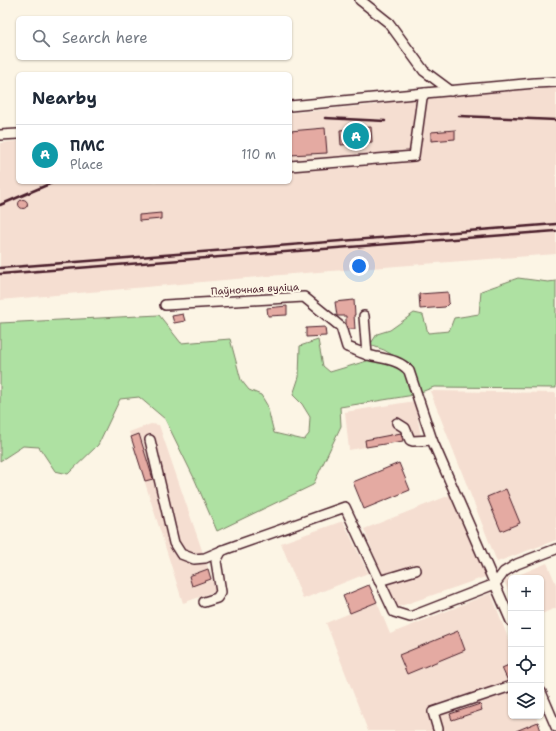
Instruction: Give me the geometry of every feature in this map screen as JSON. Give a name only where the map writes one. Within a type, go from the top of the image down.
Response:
[{"type":"lane","points":[[360,0],[389,23],[424,71],[451,91]]},
{"type":"lane","points":[[292,106],[556,82]]},
{"type":"lane","points":[[292,166],[414,156],[422,98],[425,93]]},
{"type":"lane","points":[[0,135],[16,134]]},
{"type":"lane","name":"Паўночная вуліца","points":[[165,305],[304,297],[341,327],[347,347],[366,355]]},
{"type":"lane","points":[[364,316],[366,355],[397,362],[405,365],[409,371],[432,440],[495,584],[508,605]]},
{"type":"lane","points":[[397,423],[405,428],[410,440],[432,440]]},
{"type":"lane","points":[[150,440],[174,543],[182,554],[194,559],[205,558],[222,550],[345,507],[394,612],[410,617],[495,584],[504,572],[517,564],[556,549]]},
{"type":"lane","points":[[204,602],[217,598],[221,592],[216,561],[222,550]]},
{"type":"lane","points":[[380,581],[416,570]]},
{"type":"lane","points":[[438,729],[433,712],[508,687]]},
{"type":"lane","points":[[544,699],[556,727]]},
{"type":"shaded area","points":[[556,87],[556,254],[292,274],[0,300],[0,143],[16,141],[16,184],[292,184],[292,113],[373,105],[422,98]]},
{"type":"shaded area","points":[[430,391],[556,393],[556,540],[497,562]]},
{"type":"shaded area","points":[[415,401],[421,437],[349,450],[345,412]]},
{"type":"shaded area","points":[[151,424],[159,425],[216,591],[183,603],[129,432]]},
{"type":"shaded area","points":[[458,492],[488,576],[395,608],[364,529]]},
{"type":"shaded area","points":[[343,521],[368,573],[303,599],[281,543]]},
{"type":"shaded area","points":[[547,563],[556,584],[556,608],[544,613],[544,575],[518,575]]},
{"type":"shaded area","points":[[508,579],[508,590],[504,581]]},
{"type":"shaded area","points":[[491,593],[508,638],[508,719],[537,719],[541,731],[368,731],[326,623],[377,602],[390,634]]},
{"type":"green space","points":[[518,278],[548,282],[556,281],[556,388],[434,387],[421,392],[411,366],[384,350],[370,345],[377,334],[390,330],[414,313],[423,315],[428,333],[449,331],[454,318],[479,314],[481,291]]},
{"type":"green space","points":[[159,315],[181,343],[230,339],[241,380],[249,390],[261,395],[267,405],[274,433],[304,440],[309,434],[310,417],[302,404],[293,395],[299,377],[300,346],[318,340],[323,366],[330,372],[370,360],[394,364],[403,368],[414,395],[340,407],[341,426],[313,485],[217,531],[195,480],[165,419],[139,397],[120,399],[98,445],[68,474],[55,471],[39,447],[23,446],[0,461],[0,323]]},
{"type":"building","points":[[371,127],[372,142],[341,145],[340,130]]},
{"type":"building","points":[[325,128],[327,153],[292,155],[292,131]]},
{"type":"building","points":[[455,130],[455,139],[431,141],[431,132]]},
{"type":"building","points":[[21,200],[25,200],[27,204],[25,208],[21,208],[19,206],[19,202]]},
{"type":"building","points":[[161,213],[161,219],[139,221],[139,215]]},
{"type":"building","points":[[448,292],[449,303],[445,307],[420,309],[419,294]]},
{"type":"building","points":[[354,300],[355,329],[348,329],[346,324],[346,316],[337,316],[335,302]]},
{"type":"building","points":[[287,306],[287,315],[268,316],[267,308]]},
{"type":"building","points":[[183,314],[185,321],[174,323],[172,316]]},
{"type":"building","points":[[325,327],[326,336],[306,337],[306,328]]},
{"type":"building","points":[[401,433],[403,441],[366,447],[365,440]]},
{"type":"building","points":[[139,434],[153,479],[145,481],[131,437]]},
{"type":"building","points":[[399,463],[410,490],[364,509],[353,482]]},
{"type":"building","points":[[506,489],[520,523],[501,531],[487,497]]},
{"type":"building","points":[[208,569],[211,579],[192,586],[189,576]]},
{"type":"building","points":[[369,585],[377,602],[350,613],[343,596]]},
{"type":"building","points":[[458,631],[465,650],[407,674],[399,655]]},
{"type":"building","points":[[508,665],[508,681],[502,668]]},
{"type":"building","points":[[480,704],[482,710],[452,720],[450,714]]},
{"type":"building","points":[[538,722],[541,731],[516,731]]},
{"type":"railway","points":[[459,116],[556,120]]},
{"type":"railway","points":[[325,118],[385,121]]},
{"type":"railway","points":[[0,205],[49,184]]},
{"type":"railway","points":[[0,268],[556,224]]},
{"type":"railway","points":[[0,274],[556,231]]},
{"type":"place","name":"ПМС","points":[[356,136]]}]
